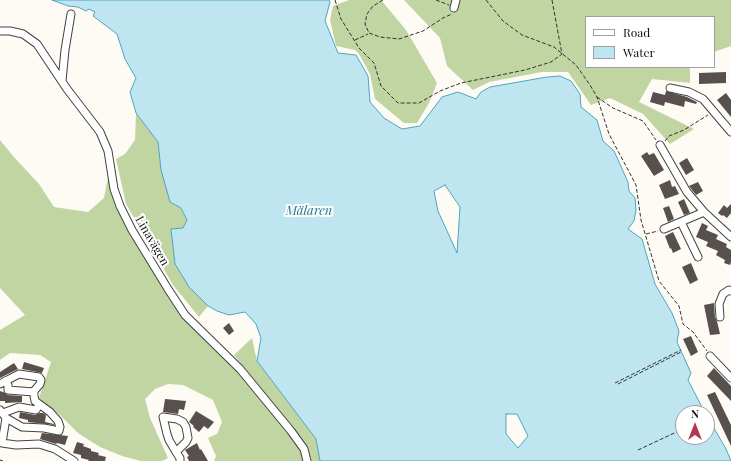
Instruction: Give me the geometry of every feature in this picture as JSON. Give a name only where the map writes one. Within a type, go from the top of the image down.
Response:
[{"type":"street","points":[[62,81],[65,50],[72,14]]},
{"type":"street","name":"Linavägen","points":[[0,31],[10,31],[23,34],[37,44],[62,81],[100,132],[108,151],[114,189],[120,206],[132,230],[168,290],[185,314],[240,368],[304,449],[307,461]]},
{"type":"street","points":[[670,88],[688,92],[703,99],[731,132]]},
{"type":"street","points":[[660,145],[687,192],[704,212],[731,237]]},
{"type":"street","points":[[664,229],[704,212]]},
{"type":"street","points":[[681,222],[698,257]]},
{"type":"street","points":[[720,317],[719,304],[723,294],[729,290],[731,291]]},
{"type":"street","points":[[710,356],[731,378]]},
{"type":"street","points":[[3,383],[19,374],[39,377],[41,380],[34,392],[35,401],[50,412],[58,421],[60,428],[59,431],[44,428],[22,427],[3,413]]},
{"type":"street","points":[[3,383],[8,385],[8,390],[34,392]]},
{"type":"street","points":[[3,413],[19,407],[36,410],[39,405]]},
{"type":"street","points":[[3,413],[2,443],[16,445],[39,444],[54,449],[74,461]]},
{"type":"street","points":[[176,452],[188,438],[186,427],[183,422],[177,419],[163,417],[167,434],[176,452],[180,458],[180,461]]},
{"type":"path","points":[[334,0],[341,19],[359,48],[374,63],[382,86],[398,102],[419,102],[440,91],[461,83],[525,70],[551,62],[562,54]]},
{"type":"path","points":[[369,33],[365,24],[367,14],[373,6],[382,0]]},
{"type":"path","points":[[354,40],[369,33],[380,37],[399,39],[423,31],[443,18],[455,13],[455,4],[436,0]]},
{"type":"path","points":[[486,0],[503,21],[522,35],[554,48],[576,65],[590,85],[597,97],[609,134],[636,185],[641,220],[659,280],[679,306],[683,324],[693,332],[710,356]]},
{"type":"path","points":[[552,0],[562,54]]},
{"type":"path","points":[[597,97],[613,108],[643,121],[660,145],[669,136],[690,127],[713,111]]},
{"type":"path","points":[[645,234],[664,229]]},
{"type":"path","points":[[615,383],[681,351],[618,384]]},
{"type":"path","points":[[638,450],[675,433]]},
{"type":"green space","points":[[349,0],[381,0],[406,30],[437,83],[429,103],[417,123],[404,123],[375,99],[370,74],[359,54],[355,50],[336,46],[330,20],[333,6]]},
{"type":"green space","points":[[404,0],[731,0],[731,46],[715,52],[715,16],[585,16],[585,68],[690,68],[690,83],[652,79],[639,102],[694,129],[670,144],[643,114],[610,98],[591,105],[568,72],[542,72],[489,82],[473,90],[447,66],[440,38]]},
{"type":"green space","points":[[136,113],[159,142],[161,170],[187,220],[183,228],[171,230],[189,287],[208,306],[199,317],[173,285],[126,204],[116,159],[125,154],[135,140]]},
{"type":"green space","points":[[0,140],[39,184],[54,207],[88,212],[104,198],[110,167],[114,189],[168,289],[291,431],[307,461],[214,461],[216,456],[208,438],[217,434],[222,422],[213,400],[183,385],[168,384],[155,389],[145,399],[150,418],[168,458],[162,461],[141,461],[122,456],[100,447],[78,433],[60,415],[39,398],[51,362],[40,355],[10,353],[0,360],[0,330],[25,315],[0,288]]},
{"type":"green space","points":[[252,338],[257,361],[316,439],[320,461],[309,461],[292,427],[234,355]]},
{"type":"water","name":"Mälaren","points":[[52,0],[329,0],[330,2],[325,21],[338,53],[356,55],[368,76],[370,102],[384,118],[402,129],[420,126],[442,97],[458,92],[476,99],[481,92],[490,87],[560,76],[571,81],[580,94],[581,107],[597,120],[603,141],[614,151],[628,182],[629,191],[635,198],[636,210],[634,221],[628,229],[642,239],[655,284],[672,313],[679,331],[677,342],[691,373],[688,380],[701,405],[675,405],[675,445],[715,445],[715,430],[731,461],[320,461],[316,439],[257,361],[261,338],[256,324],[245,312],[229,315],[208,306],[189,287],[175,264],[171,229],[183,228],[187,220],[181,208],[170,202],[161,170],[158,142],[136,113],[130,92],[136,78],[125,59],[117,34],[93,16],[95,12],[89,9],[86,11],[78,7],[68,6]],"holes":[[[445,185],[460,207],[457,253],[438,211],[434,191]],[[506,414],[517,414],[528,436],[518,448],[506,434]]]},
{"type":"building","points":[[726,72],[726,83],[699,84],[699,73]]},
{"type":"building","points":[[666,91],[687,97],[697,102],[696,104],[685,101],[684,107],[665,102],[664,106],[650,102],[653,92],[665,95]]},
{"type":"building","points":[[726,93],[731,100],[731,117],[717,100]]},
{"type":"building","points":[[647,152],[649,155],[654,153],[664,170],[654,176],[641,156]]},
{"type":"building","points":[[687,158],[694,170],[686,175],[679,163]]},
{"type":"building","points":[[670,180],[672,187],[675,186],[679,194],[665,199],[659,185]]},
{"type":"building","points":[[698,182],[703,191],[696,195],[689,186]]},
{"type":"building","points":[[684,199],[690,213],[684,215],[678,202]]},
{"type":"building","points":[[731,204],[731,213],[727,218],[718,213],[724,205],[727,208]]},
{"type":"building","points":[[669,206],[674,219],[668,222],[663,208]]},
{"type":"building","points":[[702,223],[708,226],[706,230],[718,235],[716,239],[727,244],[726,247],[731,250],[730,265],[724,263],[725,260],[716,255],[718,251],[706,246],[708,242],[696,237]]},
{"type":"building","points":[[673,232],[681,249],[673,253],[665,236]]},
{"type":"building","points":[[691,263],[698,280],[690,284],[682,267]]},
{"type":"building","points":[[714,303],[715,317],[720,334],[710,335],[704,305]]},
{"type":"building","points":[[229,323],[234,331],[229,335],[223,328]]},
{"type":"building","points":[[691,336],[698,352],[691,356],[683,339]]},
{"type":"building","points":[[24,362],[44,368],[42,373],[22,369]]},
{"type":"building","points":[[14,363],[18,369],[0,378],[0,372]]},
{"type":"building","points":[[714,368],[731,386],[731,401],[707,376]]},
{"type":"building","points":[[0,391],[8,395],[22,396],[22,402],[5,403],[5,401],[0,401]]},
{"type":"building","points":[[715,392],[731,425],[731,446],[715,412],[715,405],[712,405],[707,395]]},
{"type":"building","points":[[165,399],[186,401],[184,410],[179,409],[178,414],[163,412]]},
{"type":"building","points":[[196,411],[214,422],[208,429],[204,426],[199,432],[189,422]]},
{"type":"building","points":[[20,412],[35,415],[43,413],[46,415],[45,422],[54,425],[28,422],[28,420],[19,418]]},
{"type":"building","points":[[42,433],[68,436],[65,445],[56,444],[40,439]]},
{"type":"building","points":[[77,442],[84,444],[83,446],[91,449],[91,451],[99,453],[98,455],[106,457],[105,461],[88,461],[89,460],[81,458],[81,455],[73,453]]},
{"type":"building","points":[[197,443],[208,461],[189,461],[187,457],[189,456],[185,450]]}]
